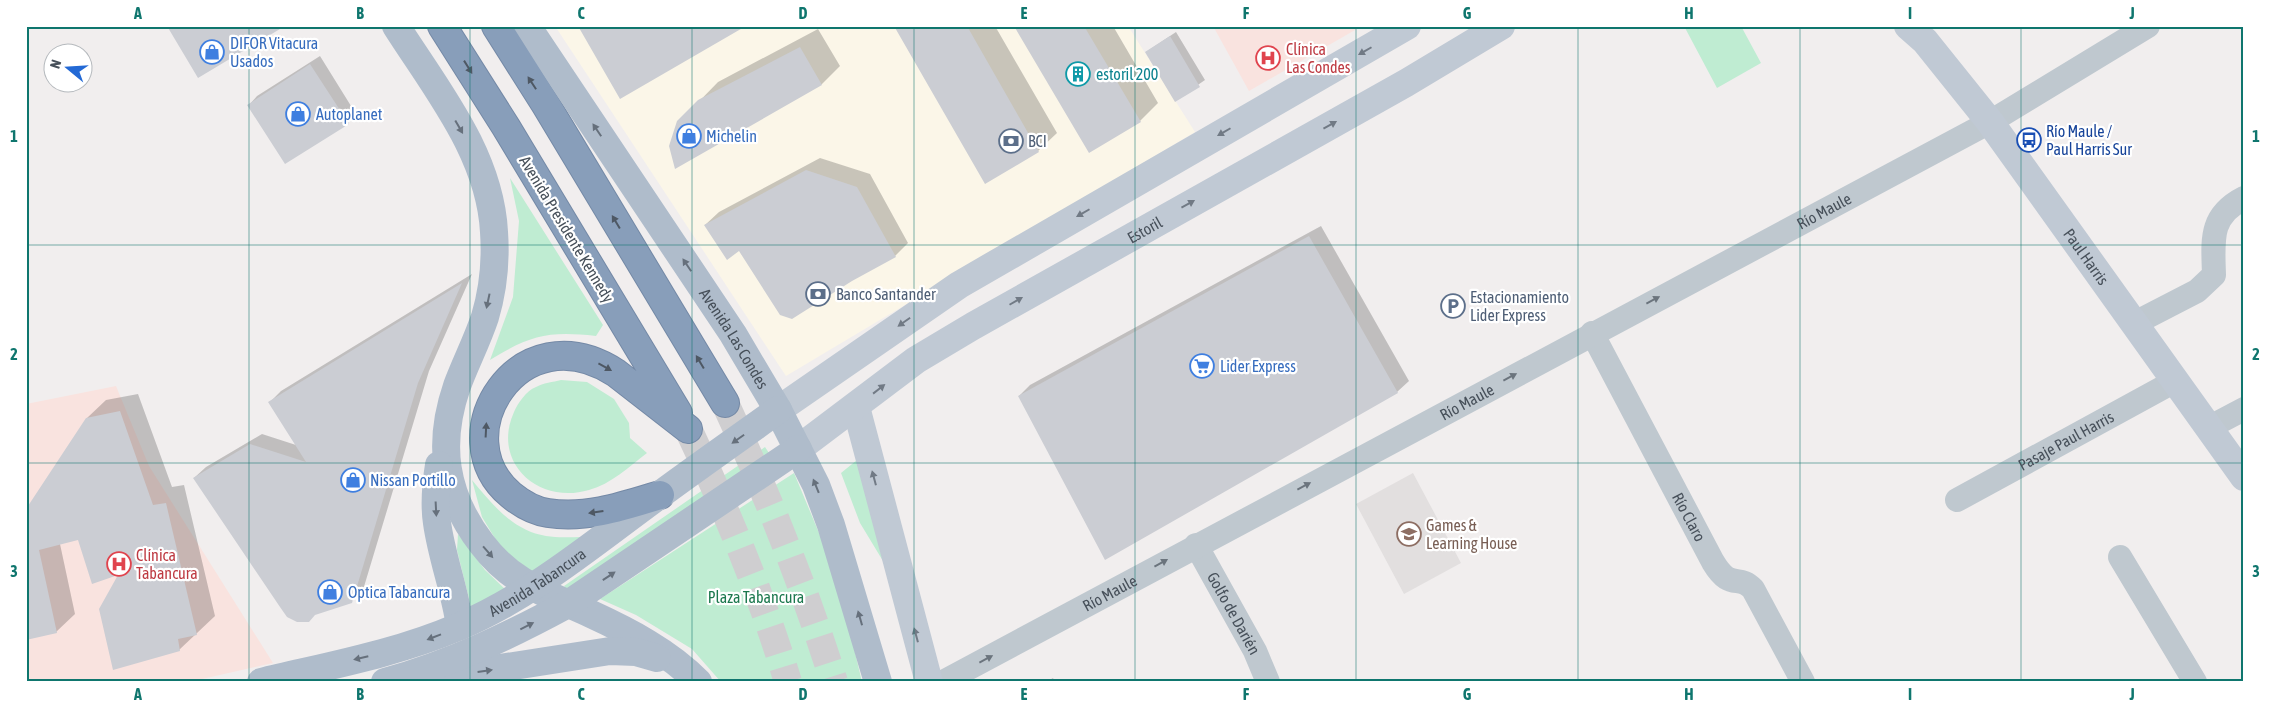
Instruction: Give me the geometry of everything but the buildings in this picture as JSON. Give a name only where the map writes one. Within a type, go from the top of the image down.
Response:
[{"type":"highway","name":"Avenida Presidente Kennedy","points":[[442,26],[506,127],[689,431],[604,365],[576,356],[547,357],[525,366],[505,384],[490,408],[485,436],[486,450],[494,474],[507,491],[533,509],[563,514],[599,512],[660,495]]},
{"type":"highway","points":[[496,26],[546,105],[725,404]]},
{"type":"main road","points":[[396,26],[444,101],[471,148],[487,188],[494,231],[493,271],[486,315],[451,405],[436,483],[437,522],[456,598],[460,626]]},
{"type":"main road","name":"Avenida Las Condes","points":[[527,26],[733,334],[778,410],[816,485],[831,525],[878,682]]},
{"type":"main road","points":[[778,410],[959,285],[1407,26]]},
{"type":"main road","name":"Estoril","points":[[798,448],[856,407],[916,360],[981,321],[1406,83],[1501,26]]},
{"type":"main road","name":"Paul Harris","points":[[1917,31],[1990,122],[2244,476]]},
{"type":"main road","points":[[856,407],[928,682]]},
{"type":"main road","name":"Avenida Tabancura","points":[[261,682],[408,646],[460,626],[532,588],[593,546],[778,410]]},
{"type":"main road","points":[[444,444],[449,478],[458,504],[471,530],[496,560],[511,574],[532,588],[622,630],[677,672]]},
{"type":"main road","name":"Avenida Tabancura","points":[[393,679],[456,660],[529,626],[568,604],[798,448]]},
{"type":"main road","points":[[393,679],[455,675],[610,651],[636,652],[698,682]]},
{"type":"street","points":[[1990,122],[2148,26]]},
{"type":"street","name":"Río Maule","points":[[943,682],[1592,333],[1990,122]]},
{"type":"street","points":[[2135,323],[2197,291],[2214,274],[2216,223],[2229,206],[2244,198]]},
{"type":"street","name":"Río Claro","points":[[1592,333],[1713,562],[1723,578],[1729,581],[1745,583],[1752,589],[1803,682]]},
{"type":"street","name":"Pasaje Paul Harris","points":[[1957,500],[2176,381]]},
{"type":"street","points":[[2208,428],[2244,409]]},
{"type":"street","name":"Golfo de Darién","points":[[1196,545],[1255,651],[1268,682]]},
{"type":"street","points":[[2120,557],[2195,682]]},
{"type":"shaded area","points":[[555,26],[1128,26],[1195,132],[786,376]]},
{"type":"shaded area","name":"Clínica Las Condes","points":[[1213,26],[1362,26],[1249,91]]},
{"type":"shaded area","name":"Clínica Tabancura","points":[[116,386],[149,466],[273,663],[189,682],[26,682],[26,404]]},
{"type":"shaded area","name":"Games & Learning House","points":[[1413,473],[1461,563],[1404,594],[1356,504]]},
{"type":"green space","points":[[1684,26],[1741,26],[1761,63],[1717,88]]},
{"type":"green space","points":[[510,178],[603,325],[596,336],[565,334],[540,337],[517,345],[490,360],[513,297],[519,221]]},
{"type":"green space","points":[[561,380],[587,382],[614,399],[629,423],[630,438],[647,453],[605,484],[589,490],[570,493],[553,491],[537,485],[524,476],[514,463],[509,448],[509,431],[514,412],[523,398],[532,389]]},
{"type":"green space","points":[[765,447],[769,453],[569,592],[564,586]]},
{"type":"green space","points":[[857,460],[883,561],[860,523],[841,473]]},
{"type":"green space","name":"Plaza Tabancura","points":[[794,473],[837,576],[862,682],[721,682],[692,649],[636,615],[600,599]]},
{"type":"green space","points":[[472,480],[504,515],[523,529],[546,536],[582,537],[534,573],[502,550],[482,517]]},
{"type":"green space","points":[[458,534],[485,570],[507,591],[472,611],[457,550]]},
{"type":"tunnel","points":[[725,403],[756,471],[784,541],[834,682]]},
{"type":"tunnel","points":[[690,433],[744,556],[788,682]]},
{"type":"place","name":"DIFOR Vitacura Usados","points":[[212,52]]},
{"type":"place","name":"Clínica Las Condes","points":[[1268,58]]},
{"type":"place","name":"estoril 200","points":[[1078,74]]},
{"type":"place","name":"Autoplanet","points":[[298,114]]},
{"type":"place","name":"Michelin","points":[[689,136]]},
{"type":"place","name":"Río Maule / Paul Harris Sur","points":[[2029,140]]},
{"type":"place","name":"BCI","points":[[1011,141]]},
{"type":"place","name":"Banco Santander","points":[[818,294]]},
{"type":"place","name":"Estacionamiento Lider Express","points":[[1453,306]]},
{"type":"place","name":"Lider Express","points":[[1202,366]]},
{"type":"place","name":"Nissan Portillo","points":[[353,480]]},
{"type":"place","name":"Games & Learning House","points":[[1409,534]]},
{"type":"place","name":"Clínica Tabancura","points":[[119,564]]},
{"type":"place","name":"Optica Tabancura","points":[[330,592]]}]
